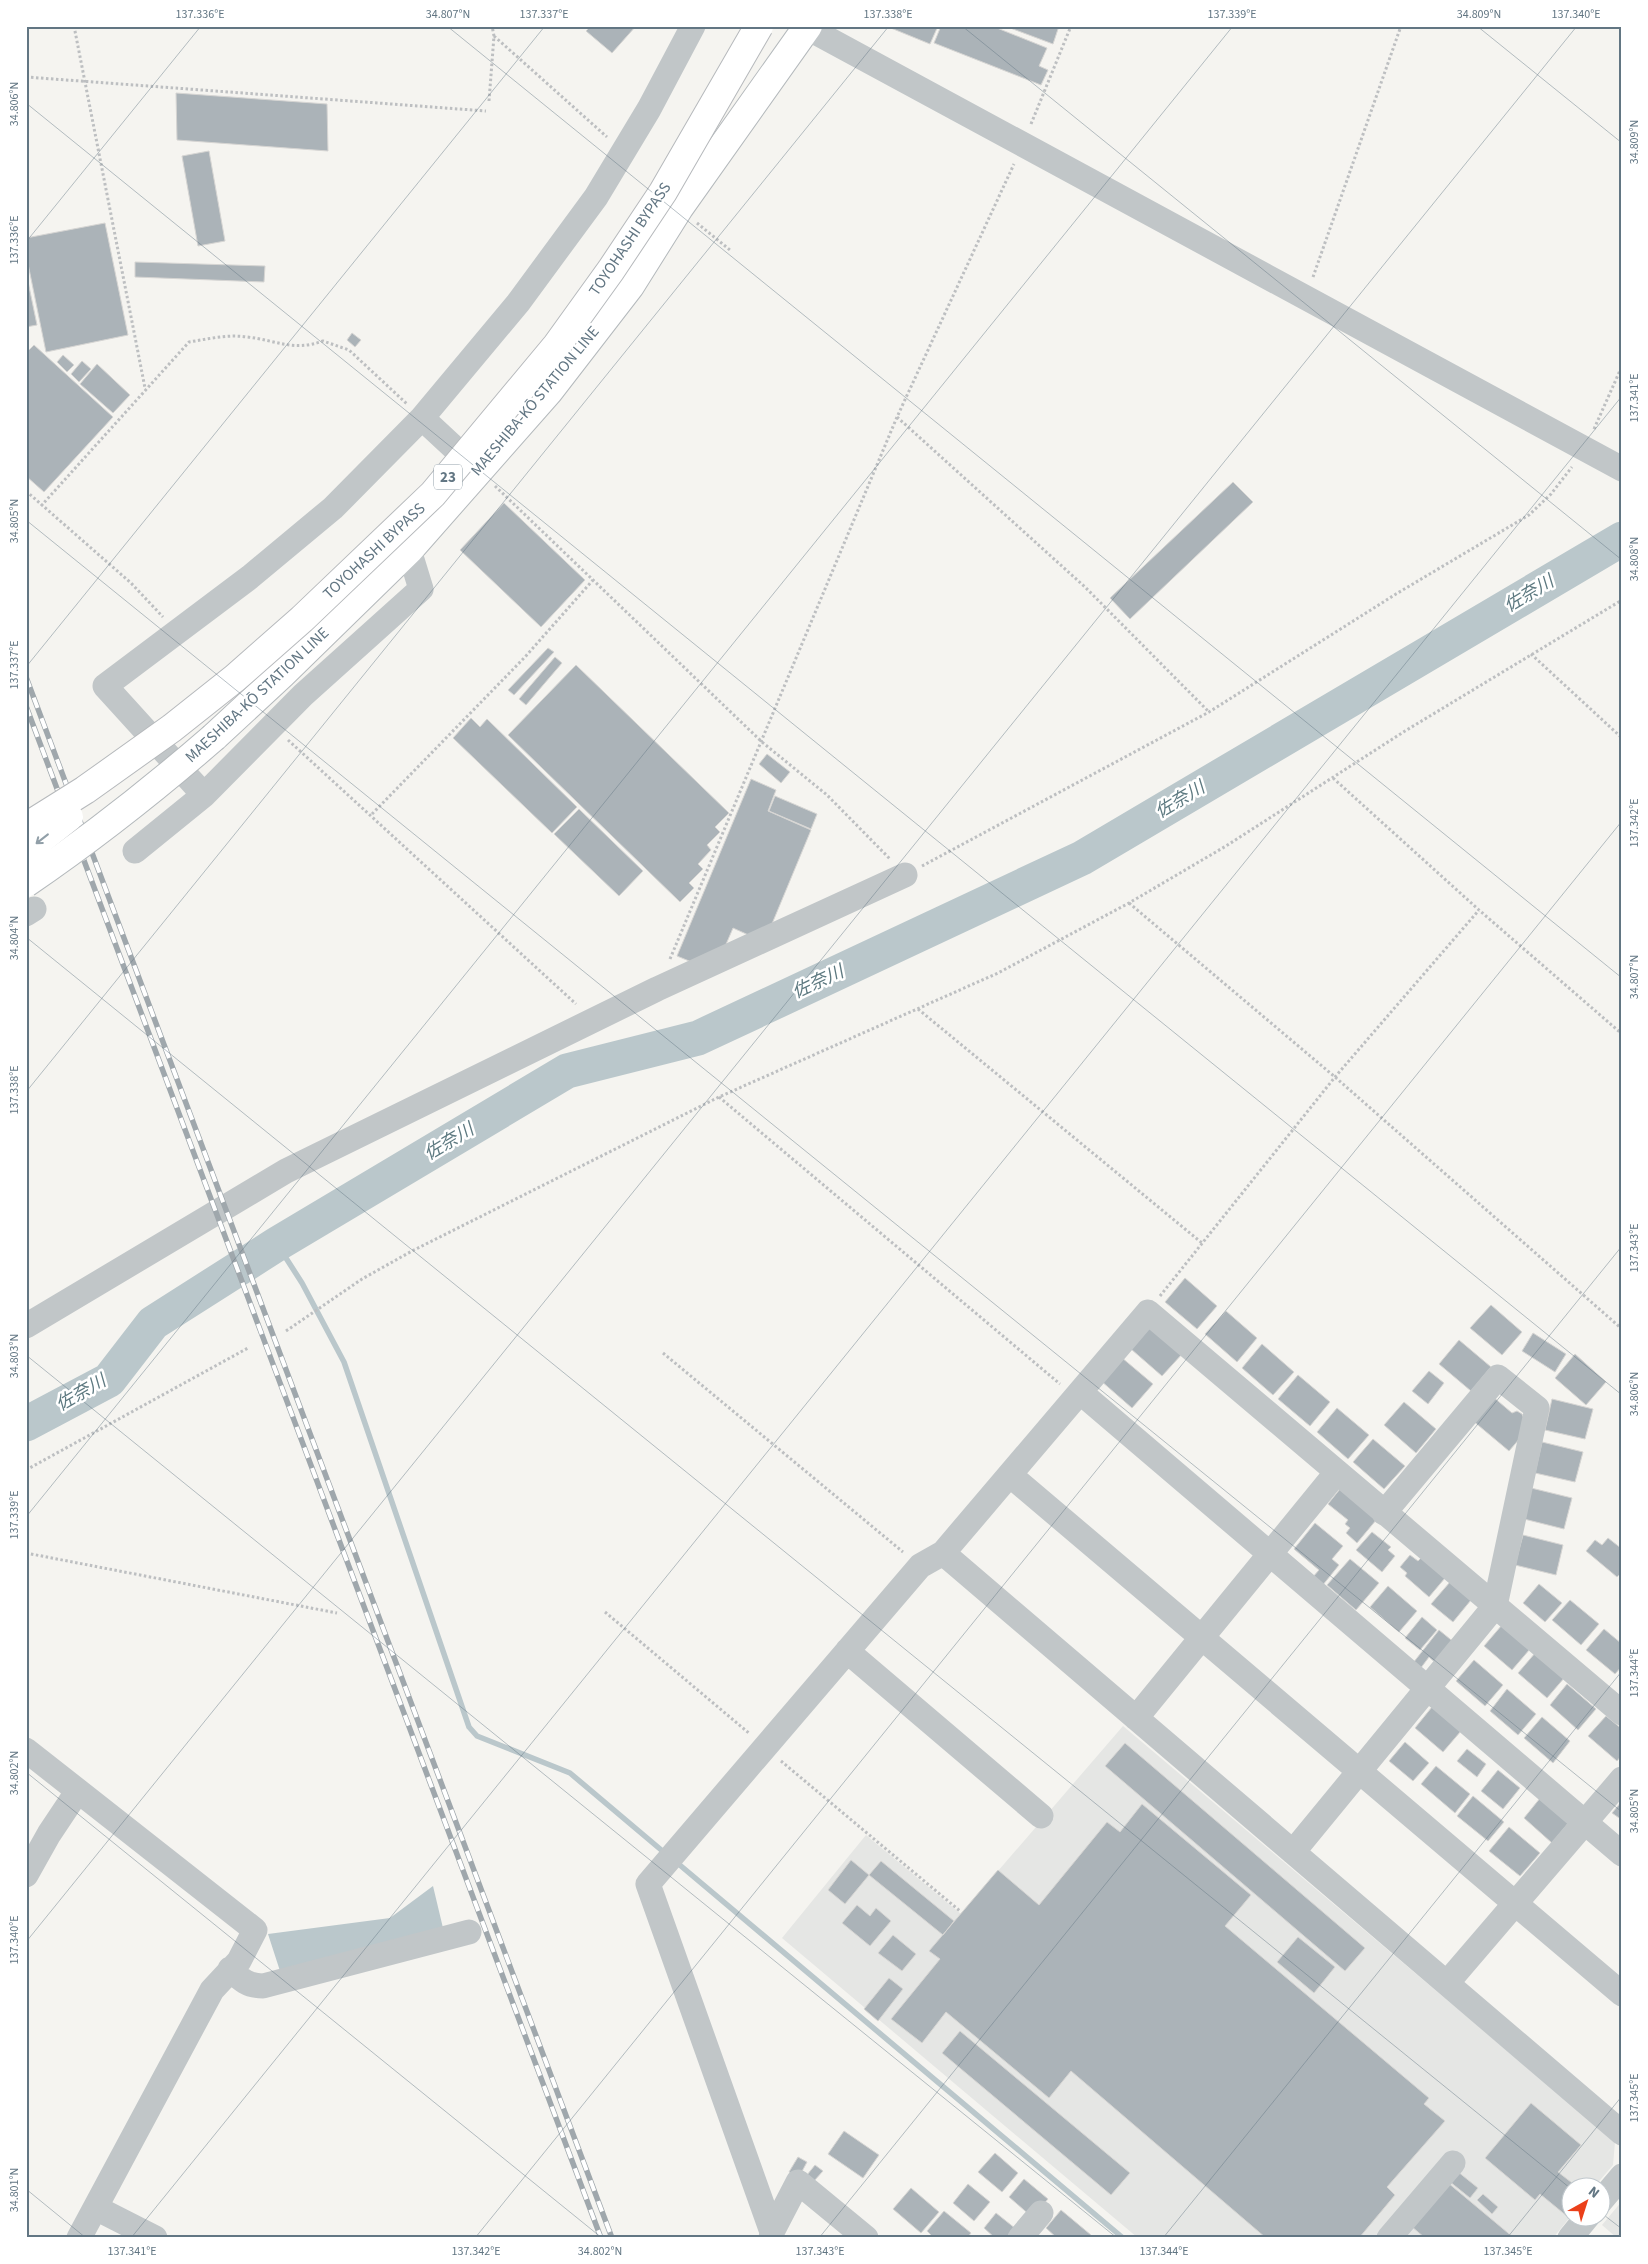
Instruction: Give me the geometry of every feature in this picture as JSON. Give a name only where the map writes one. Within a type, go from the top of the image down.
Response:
[{"type":"main road","name":"TOYOHASHI BYPASS","points":[[26,813],[104,762],[172,712],[298,604],[417,487],[552,332],[602,260],[651,184],[744,26]]},
{"type":"main road","name":"TOYOHASHI BYPASS","points":[[26,827],[85,790],[172,728],[235,678],[302,619],[434,494],[557,345],[611,270],[663,192],[759,26]]},
{"type":"main road","name":"MAESHIBA-KŌ STATION LINE","points":[[29,902],[114,820],[214,737],[282,674],[409,550],[548,391],[618,301],[679,208],[806,27]]},
{"type":"main road","points":[[26,851],[172,728]]},
{"type":"street","points":[[204,795],[105,686],[250,578],[333,508],[422,418],[518,303],[596,197],[674,66],[693,26]]},
{"type":"street","points":[[806,27],[1615,466]]},
{"type":"street","points":[[422,418],[478,470]]},
{"type":"street","points":[[135,851],[204,795],[351,651],[421,589],[409,550]]},
{"type":"street","points":[[26,1326],[286,1171],[657,989],[906,875]]},
{"type":"street","points":[[771,2235],[648,1884],[920,1566],[943,1553],[1148,1312],[1622,1713]]},
{"type":"street","points":[[1293,1852],[1495,1606],[1537,1408],[1498,1377],[1384,1512]]},
{"type":"street","points":[[1077,1395],[1270,1554],[1622,1854]]},
{"type":"street","points":[[1136,1718],[1336,1472]]},
{"type":"street","points":[[1010,1474],[1622,1994]]},
{"type":"street","points":[[943,1553],[1622,2133]]},
{"type":"street","points":[[847,1651],[1042,1816]]},
{"type":"street","points":[[26,1750],[77,1792],[255,1930],[238,1961],[212,1990],[79,2238]]},
{"type":"street","points":[[1447,1983],[1622,1779]]},
{"type":"street","points":[[26,1874],[49,1834],[77,1792]]},
{"type":"street","points":[[230,1969],[241,1981],[252,1986],[263,1986],[469,1932]]},
{"type":"street","points":[[1389,2238],[1453,2163]]},
{"type":"street","points":[[1610,2190],[1622,2176]]},
{"type":"street","points":[[771,2235],[798,2182],[866,2238]]},
{"type":"street","points":[[96,2208],[155,2238]]},
{"type":"street","points":[[1020,2238],[1041,2212]]},
{"type":"path","points":[[74,26],[145,388]]},
{"type":"path","points":[[489,101],[494,36],[492,26]]},
{"type":"path","points":[[657,989],[898,417],[1022,144],[1072,26]]},
{"type":"path","points":[[1305,299],[1400,26]]},
{"type":"path","points":[[494,36],[624,152]]},
{"type":"path","points":[[26,77],[486,111]]},
{"type":"path","points":[[679,208],[730,250]]},
{"type":"path","points":[[41,506],[145,388],[189,342],[232,336],[248,337],[286,346],[309,346],[323,341],[349,350],[356,355],[422,418]]},
{"type":"path","points":[[478,470],[762,742],[827,795],[906,875],[1209,712],[1396,594],[1529,515],[1551,494],[1586,450],[1622,366]]},
{"type":"path","points":[[898,417],[1085,587],[1209,712]]},
{"type":"path","points":[[26,491],[131,583],[177,632]]},
{"type":"path","points":[[372,814],[524,657],[593,580]]},
{"type":"path","points":[[286,1331],[362,1279],[412,1251],[719,1097],[998,974],[1129,904],[1226,846],[1530,654],[1622,600]]},
{"type":"path","points":[[1530,654],[1622,738]]},
{"type":"path","points":[[273,726],[372,814],[593,1020]]},
{"type":"path","points":[[1333,778],[1479,910],[1622,1034]]},
{"type":"path","points":[[1129,904],[1335,1077],[1622,1329]]},
{"type":"path","points":[[1148,1312],[1335,1077],[1479,910]]},
{"type":"path","points":[[918,1009],[1202,1243]]},
{"type":"path","points":[[719,1097],[1077,1395]]},
{"type":"path","points":[[26,1470],[248,1348]]},
{"type":"path","points":[[663,1353],[920,1566]]},
{"type":"path","points":[[26,1553],[337,1613]]},
{"type":"shaded area","points":[[1123,1726],[1615,2142],[1613,2165],[1604,2176],[1560,2176],[1560,2226],[1563,2226],[1553,2238],[1138,2238],[782,1938],[866,1835],[961,1914]]},
{"type":"shaded area","points":[[433,1886],[443,1928],[280,1971],[268,1934],[390,1918]]},
{"type":"shaded area","points":[[1622,2201],[1622,2238],[1617,2238],[1603,2226],[1610,2226],[1610,2215]]},
{"type":"building","points":[[591,26],[636,26],[612,53],[586,31]]},
{"type":"building","points":[[886,26],[938,26],[930,44]]},
{"type":"building","points":[[941,26],[992,26],[1047,48],[1039,66],[1048,70],[1041,85],[934,43]]},
{"type":"building","points":[[1005,26],[1059,26],[1053,44]]},
{"type":"building","points":[[176,93],[327,104],[328,151],[177,140]]},
{"type":"building","points":[[209,151],[225,241],[198,246],[182,156]]},
{"type":"building","points":[[105,223],[128,335],[46,352],[26,254],[26,238]]},
{"type":"building","points":[[135,262],[265,266],[264,282],[135,277]]},
{"type":"building","points":[[26,272],[37,325],[26,327]]},
{"type":"building","points":[[352,333],[361,340],[355,347],[347,340]]},
{"type":"building","points":[[34,345],[113,417],[44,492],[26,476],[26,353]]},
{"type":"building","points":[[63,355],[74,365],[67,372],[57,362]]},
{"type":"building","points":[[82,361],[91,369],[79,382],[71,374]]},
{"type":"building","points":[[97,364],[130,395],[113,413],[80,384]]},
{"type":"building","points":[[1233,482],[1253,502],[1130,619],[1110,598]]},
{"type":"building","points":[[504,503],[585,580],[541,627],[460,550]]},
{"type":"building","points":[[548,648],[554,652],[514,695],[508,690]]},
{"type":"building","points":[[555,657],[562,663],[526,705],[519,699]]},
{"type":"building","points":[[576,665],[729,813],[715,827],[720,832],[707,845],[711,850],[698,864],[703,869],[689,883],[694,888],[680,902],[508,735]]},
{"type":"building","points":[[471,718],[480,727],[487,719],[577,807],[552,833],[453,738]]},
{"type":"building","points":[[767,754],[790,772],[781,783],[759,764]]},
{"type":"building","points":[[751,779],[776,790],[768,811],[811,830],[769,931],[753,937],[733,928],[724,949],[694,963],[677,956]]},
{"type":"building","points":[[775,796],[817,814],[811,829],[769,811]]},
{"type":"building","points":[[579,809],[643,871],[619,896],[554,834]]},
{"type":"building","points":[[1185,1278],[1217,1306],[1197,1329],[1165,1302]]},
{"type":"building","points":[[1491,1305],[1522,1332],[1502,1355],[1470,1328]]},
{"type":"building","points":[[1226,1311],[1257,1338],[1237,1362],[1205,1334]]},
{"type":"building","points":[[1151,1325],[1183,1353],[1162,1376],[1131,1349]]},
{"type":"building","points":[[1533,1333],[1566,1354],[1555,1372],[1522,1351]]},
{"type":"building","points":[[1459,1340],[1491,1367],[1471,1391],[1439,1364]]},
{"type":"building","points":[[1262,1344],[1294,1372],[1273,1395],[1242,1368]]},
{"type":"building","points":[[1575,1354],[1606,1382],[1586,1405],[1555,1378]]},
{"type":"building","points":[[1121,1357],[1153,1384],[1132,1408],[1100,1380]]},
{"type":"building","points":[[1429,1371],[1444,1383],[1428,1404],[1412,1391]]},
{"type":"building","points":[[1298,1375],[1330,1402],[1310,1426],[1278,1399]]},
{"type":"building","points":[[1492,1396],[1512,1413],[1517,1411],[1522,1414],[1524,1419],[1527,1430],[1509,1451],[1472,1420]]},
{"type":"building","points":[[1552,1399],[1593,1409],[1585,1439],[1545,1430]]},
{"type":"building","points":[[1404,1402],[1436,1429],[1416,1453],[1384,1425]]},
{"type":"building","points":[[1337,1408],[1369,1435],[1348,1459],[1317,1432]]},
{"type":"building","points":[[1373,1439],[1405,1466],[1384,1489],[1353,1462]]},
{"type":"building","points":[[1542,1442],[1583,1452],[1575,1482],[1535,1473]]},
{"type":"building","points":[[1531,1488],[1572,1498],[1564,1529],[1524,1519]]},
{"type":"building","points":[[1340,1489],[1377,1519],[1357,1543],[1346,1533],[1350,1528],[1345,1524],[1348,1520],[1328,1504]]},
{"type":"building","points":[[1315,1523],[1343,1546],[1332,1559],[1339,1565],[1322,1586],[1312,1578],[1319,1570],[1294,1549]]},
{"type":"building","points":[[1372,1532],[1391,1547],[1388,1550],[1395,1556],[1382,1572],[1356,1550]]},
{"type":"building","points":[[1523,1535],[1563,1545],[1556,1575],[1515,1565]]},
{"type":"building","points":[[1608,1538],[1622,1549],[1622,1572],[1617,1577],[1586,1551],[1595,1540],[1602,1545]]},
{"type":"building","points":[[1410,1555],[1418,1561],[1421,1558],[1445,1578],[1429,1597],[1405,1576],[1407,1573],[1400,1567]]},
{"type":"building","points":[[1350,1559],[1379,1583],[1356,1610],[1327,1585]]},
{"type":"building","points":[[1450,1582],[1471,1600],[1453,1622],[1431,1604]]},
{"type":"building","points":[[1539,1584],[1562,1603],[1545,1622],[1523,1603]]},
{"type":"building","points":[[1388,1586],[1417,1611],[1399,1632],[1370,1607]]},
{"type":"building","points":[[1570,1600],[1599,1624],[1581,1645],[1552,1620]]},
{"type":"building","points":[[1422,1617],[1437,1630],[1420,1650],[1405,1638]]},
{"type":"building","points":[[1502,1625],[1530,1649],[1512,1670],[1484,1646]]},
{"type":"building","points":[[1604,1629],[1622,1644],[1622,1666],[1615,1674],[1586,1650]]},
{"type":"building","points":[[1439,1630],[1456,1644],[1438,1665],[1429,1657],[1420,1669],[1413,1663]]},
{"type":"building","points":[[1536,1652],[1565,1677],[1547,1698],[1518,1673]]},
{"type":"building","points":[[1474,1660],[1503,1685],[1485,1706],[1456,1681]]},
{"type":"building","points":[[1567,1684],[1596,1709],[1578,1730],[1550,1705]]},
{"type":"building","points":[[1507,1689],[1536,1714],[1518,1735],[1490,1711]]},
{"type":"building","points":[[1432,1707],[1461,1731],[1443,1752],[1415,1728]]},
{"type":"building","points":[[1606,1716],[1622,1729],[1622,1755],[1617,1761],[1588,1736]]},
{"type":"building","points":[[1542,1717],[1570,1741],[1553,1763],[1524,1738]]},
{"type":"building","points":[[1405,1742],[1429,1763],[1413,1781],[1389,1761]]},
{"type":"building","points":[[1125,1743],[1365,1948],[1345,1971],[1105,1766]]},
{"type":"building","points":[[1467,1749],[1486,1764],[1477,1777],[1457,1761]]},
{"type":"building","points":[[1436,1766],[1470,1794],[1455,1813],[1421,1784]]},
{"type":"building","points":[[1498,1770],[1520,1788],[1503,1809],[1481,1791]]},
{"type":"building","points":[[1473,1796],[1504,1822],[1488,1841],[1457,1816]]},
{"type":"building","points":[[1541,1797],[1570,1821],[1552,1843],[1524,1818]]},
{"type":"building","points":[[1622,1801],[1622,1820],[1612,1813]]},
{"type":"building","points":[[1142,1804],[1251,1895],[1225,1926],[1429,2098],[1424,2104],[1445,2121],[1387,2187],[1395,2195],[1359,2238],[1266,2238],[1071,2071],[1049,2098],[946,2012],[922,2043],[891,2019],[940,1959],[929,1951],[998,1870],[1039,1905],[1107,1822],[1120,1832]]},
{"type":"building","points":[[1509,1827],[1540,1853],[1520,1876],[1489,1851]]},
{"type":"building","points":[[851,1860],[869,1875],[845,1904],[828,1890]]},
{"type":"building","points":[[881,1861],[954,1921],[943,1935],[869,1875]]},
{"type":"building","points":[[857,1905],[870,1916],[876,1908],[891,1921],[870,1946],[842,1923]]},
{"type":"building","points":[[893,1935],[916,1954],[902,1971],[878,1953]]},
{"type":"building","points":[[1298,1937],[1335,1967],[1314,1993],[1277,1962]]},
{"type":"building","points":[[889,1978],[903,1989],[878,2021],[864,2009]]},
{"type":"building","points":[[960,2031],[1130,2173],[1111,2195],[942,2053]]},
{"type":"building","points":[[1531,2103],[1581,2145],[1558,2172],[1563,2176],[1560,2176],[1560,2210],[1540,2194],[1535,2200],[1485,2158]]},
{"type":"building","points":[[844,2131],[879,2155],[863,2178],[828,2154]]},
{"type":"building","points":[[995,2153],[1018,2173],[1002,2192],[978,2172]]},
{"type":"building","points":[[798,2157],[807,2162],[799,2177],[789,2172]]},
{"type":"building","points":[[815,2165],[823,2171],[814,2181],[807,2175]]},
{"type":"building","points":[[1457,2171],[1478,2188],[1470,2198],[1449,2181]]},
{"type":"building","points":[[1024,2179],[1048,2199],[1032,2217],[1009,2197]]},
{"type":"building","points":[[1447,2182],[1514,2238],[1425,2238],[1411,2226]]},
{"type":"building","points":[[968,2184],[990,2202],[974,2221],[953,2203]]},
{"type":"building","points":[[911,2188],[939,2212],[921,2233],[893,2209]]},
{"type":"building","points":[[1483,2194],[1498,2207],[1492,2214],[1477,2200]]},
{"type":"building","points":[[1061,2210],[1091,2235],[1089,2238],[1057,2238],[1046,2228]]},
{"type":"building","points":[[944,2211],[971,2233],[967,2238],[934,2238],[927,2231]]},
{"type":"building","points":[[996,2213],[1016,2229],[1009,2238],[995,2238],[984,2228]]},
{"type":"waterway","name":"佐奈川","points":[[26,1424],[109,1380],[153,1323],[277,1244],[567,1071],[698,1038],[1082,858],[1622,539]]},
{"type":"waterway","points":[[277,1244],[302,1283],[344,1362],[469,1727],[477,1736],[570,1773],[666,1854]]},
{"type":"waterway","points":[[675,1861],[1123,2238]]},
{"type":"railway","points":[[26,677],[612,2238]]},
{"type":"railway","points":[[26,706],[601,2238]]}]
